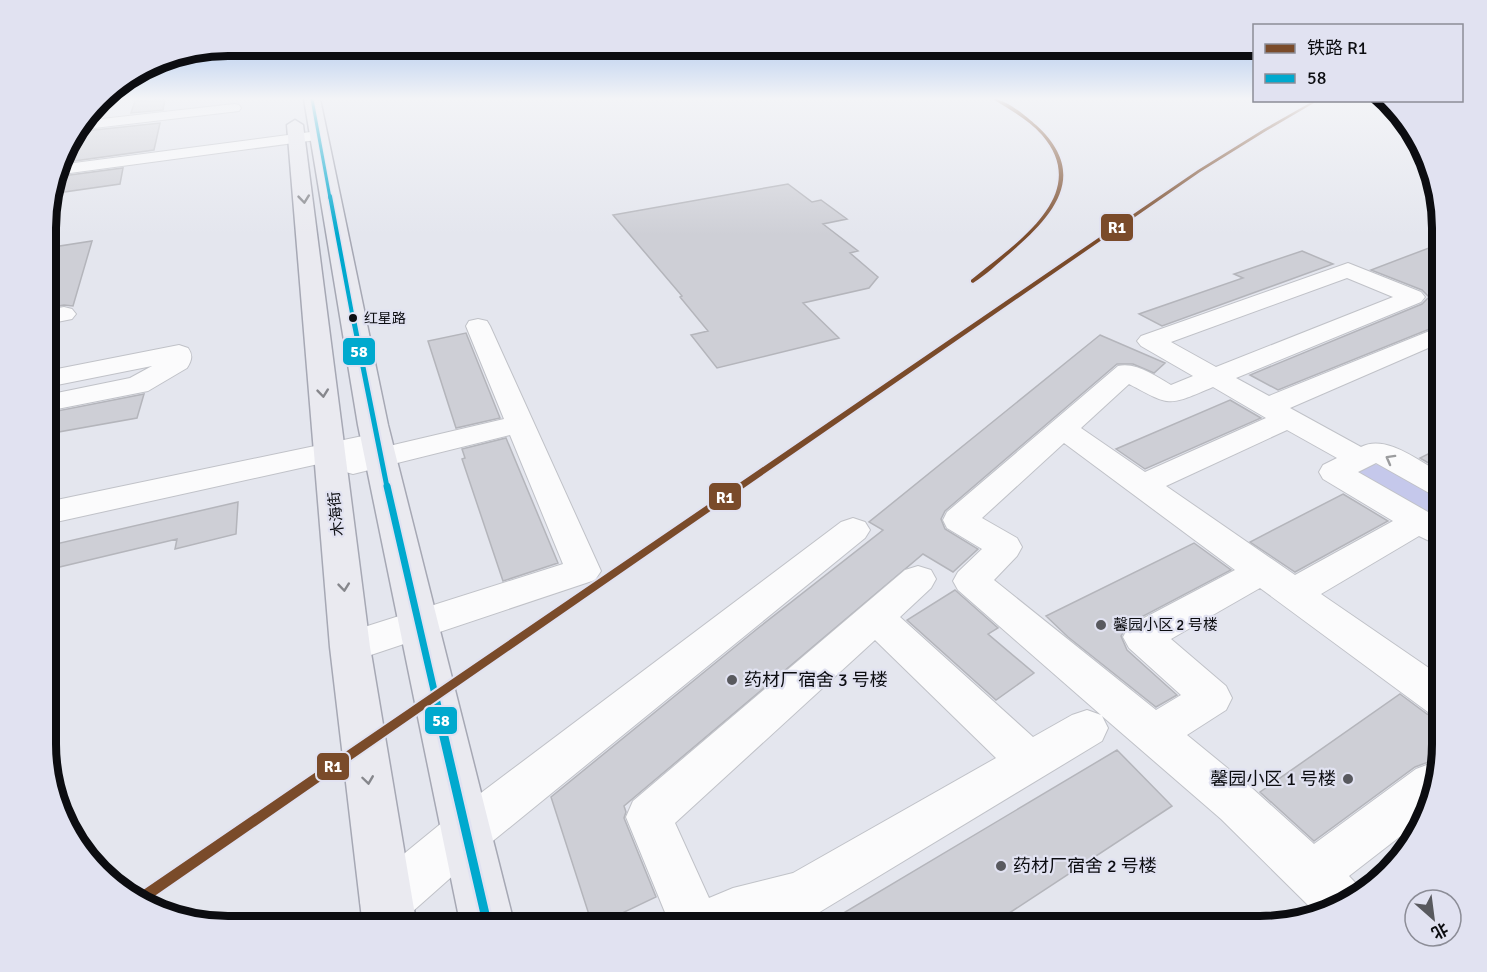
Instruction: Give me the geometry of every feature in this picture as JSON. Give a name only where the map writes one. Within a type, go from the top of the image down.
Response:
[{"type":"main road","name":"木海街","points":[[309,144],[330,452],[350,646],[388,914]]},
{"type":"main road","name":"木海街","points":[[310,144],[485,916]]},
{"type":"street","points":[[73,152],[117,144]]},
{"type":"street","points":[[66,169],[252,144]]},
{"type":"street","points":[[1337,897],[1237,804],[970,581],[1005,547],[959,520],[1127,372],[1170,394],[1213,377],[1413,297],[1348,270],[1150,341],[1213,377],[1360,459]]},
{"type":"street","points":[[350,646],[583,571],[478,326]]},
{"type":"street","points":[[1142,485],[1278,413],[1431,338]]},
{"type":"street","points":[[56,377],[178,353],[178,362],[138,385],[56,401]]},
{"type":"street","points":[[56,511],[376,441],[520,424]]},
{"type":"street","points":[[1064,429],[1431,692]]},
{"type":"street","points":[[1430,528],[1334,472],[1376,451],[1431,482]]},
{"type":"street","points":[[56,491],[330,452]]},
{"type":"street","points":[[1293,593],[1430,528]]},
{"type":"street","points":[[388,914],[466,833],[853,530]]},
{"type":"street","points":[[1153,734],[1212,698],[1142,637],[1262,571]]},
{"type":"street","points":[[691,916],[649,817],[918,579]]},
{"type":"street","points":[[874,616],[1030,762]]},
{"type":"street","points":[[728,916],[801,896],[1088,729]]},
{"type":"street","points":[[1329,862],[1425,789]]},
{"type":"shaded area","points":[[1387,464],[1431,488],[1431,522],[1358,479],[1360,465]]},
{"type":"building","points":[[78,144],[155,144],[154,150],[69,162]]},
{"type":"building","points":[[123,168],[120,184],[59,193],[64,176]]},
{"type":"building","points":[[788,184],[812,202],[821,200],[847,219],[823,224],[858,251],[850,253],[878,277],[869,288],[803,303],[839,338],[717,368],[691,335],[708,331],[680,297],[682,296],[613,215]]},
{"type":"building","points":[[92,241],[73,306],[56,306],[56,247]]},
{"type":"building","points":[[1431,247],[1431,328],[1278,390],[1250,375],[1422,304],[1429,297],[1422,290],[1371,270]]},
{"type":"building","points":[[1302,251],[1333,264],[1162,326],[1139,314],[1243,278],[1234,274]]},
{"type":"building","points":[[466,333],[500,418],[456,428],[428,341]]},
{"type":"building","name":"药材厂宿舍 3 号楼","points":[[1100,335],[1165,363],[1154,373],[1133,364],[1117,364],[945,511],[941,519],[945,529],[978,549],[953,572],[923,554],[624,806],[626,812],[624,818],[656,897],[616,916],[589,916],[551,797],[757,629],[883,530],[869,522]]},
{"type":"building","points":[[144,394],[137,418],[56,432],[56,411]]},
{"type":"building","points":[[1230,400],[1261,418],[1145,469],[1116,449]]},
{"type":"building","points":[[506,438],[558,563],[503,581],[462,459],[465,458],[462,449]]},
{"type":"building","points":[[1431,452],[1431,464],[1420,458]]},
{"type":"building","points":[[1343,494],[1388,521],[1295,572],[1250,542]]},
{"type":"building","points":[[238,502],[236,534],[175,549],[177,539],[56,568],[56,544]]},
{"type":"building","name":"馨园小区 2 号楼","points":[[1194,543],[1231,570],[1128,624],[1121,636],[1127,650],[1177,695],[1156,707],[1068,637],[1046,616]]},
{"type":"building","points":[[955,590],[998,628],[988,634],[1034,673],[996,700],[907,620]]},
{"type":"building","name":"馨园小区 1 号楼","points":[[1400,694],[1431,715],[1430,761],[1415,767],[1314,841],[1260,792]]},
{"type":"building","name":"药材厂宿舍 2 号楼","points":[[1117,750],[1172,806],[1005,916],[838,916]]},
{"type":"rail line","name":"R1","points":[[973,281],[1020,242],[1045,216],[1057,197],[1062,179],[1060,163],[1051,144]]},
{"type":"rail line","name":"R1","points":[[146,895],[1199,171],[1242,144]]},
{"type":"transit line","name":"58","points":[[320,144],[373,425],[485,916]]},
{"type":"place","name":"红星路","points":[[353,318]]},
{"type":"place","name":"馨园小区 2 号楼","points":[[1101,625]]},
{"type":"place","name":"药材厂宿舍 3 号楼","points":[[732,680]]},
{"type":"place","name":"馨园小区 1 号楼","points":[[1348,779]]},
{"type":"place","name":"药材厂宿舍 2 号楼","points":[[1001,866]]}]
